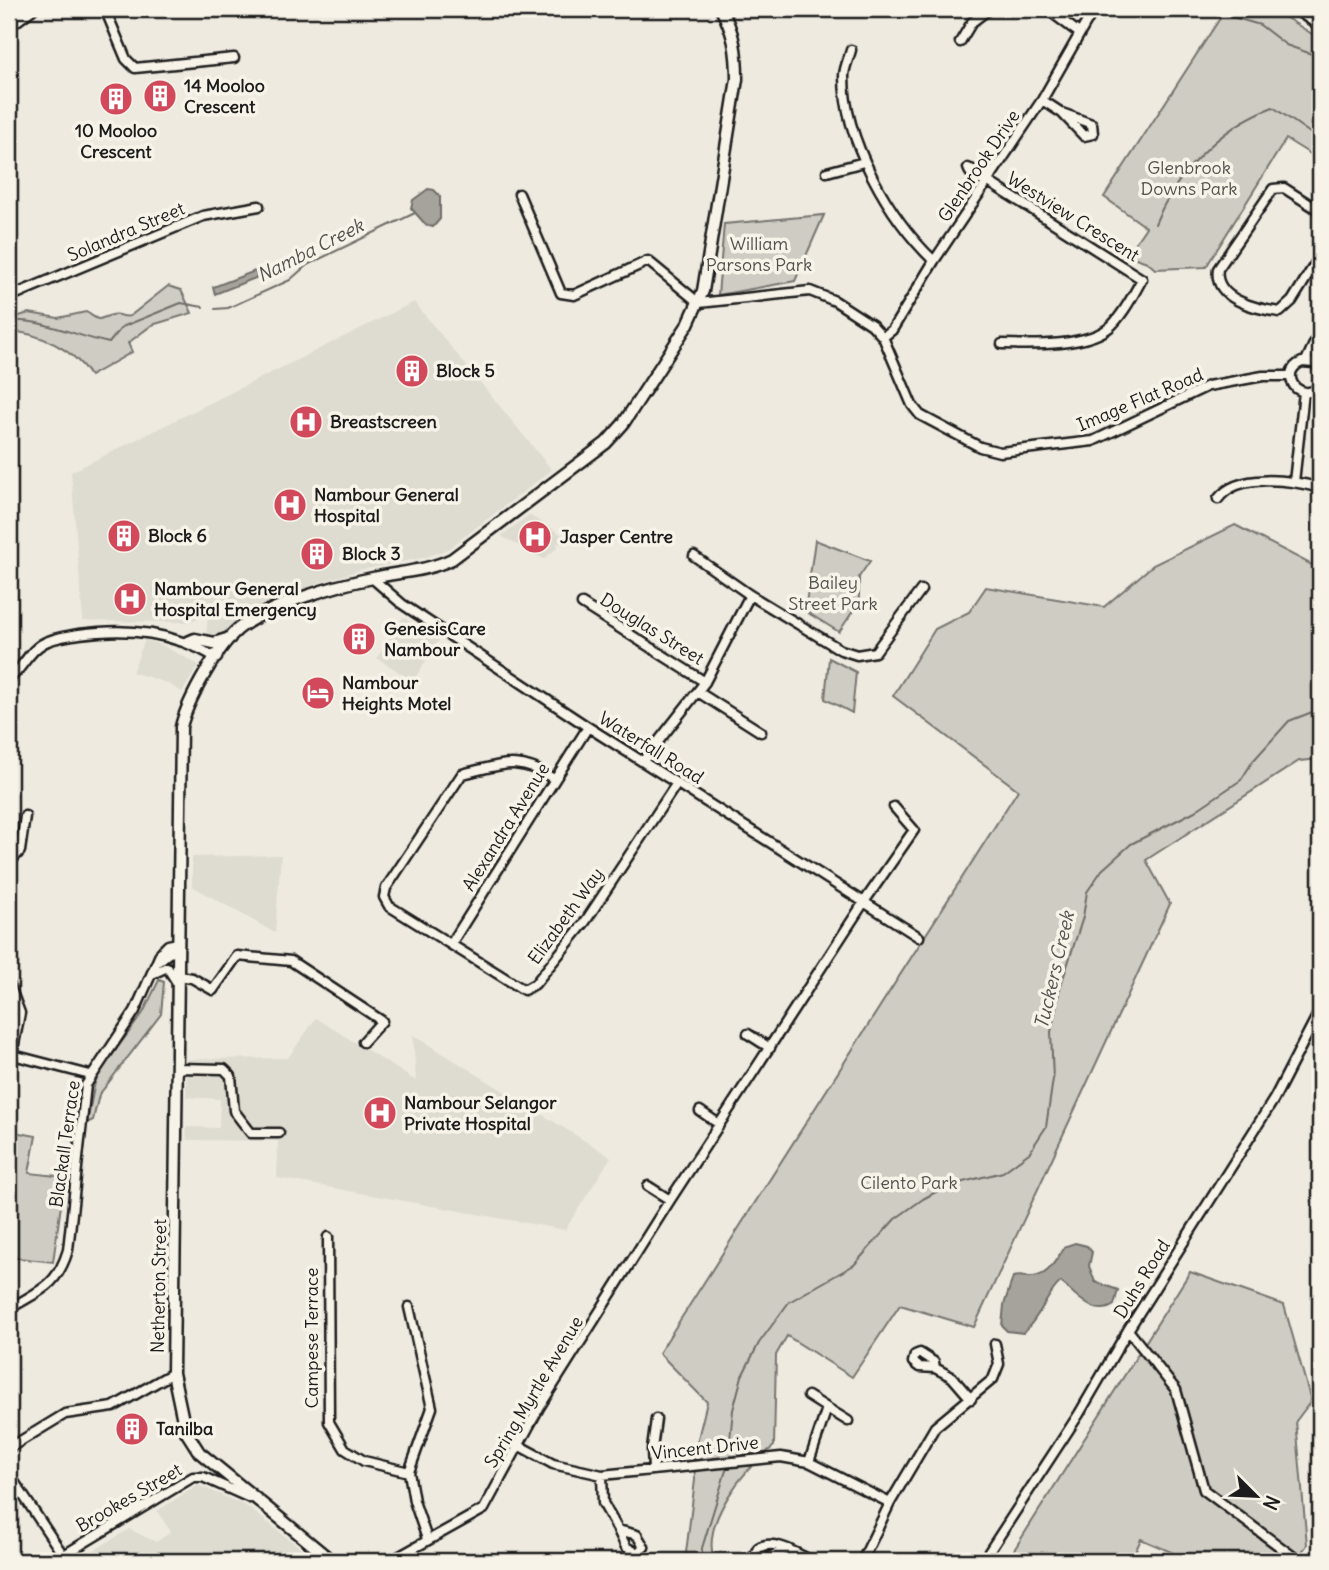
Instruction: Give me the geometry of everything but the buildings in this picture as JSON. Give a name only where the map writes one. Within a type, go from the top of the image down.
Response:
[{"type":"main road","points":[[178,947],[180,731],[185,713],[230,638],[241,626],[292,603],[372,578],[433,568],[452,559],[598,450],[623,424],[699,303],[737,79],[737,52],[730,26],[721,9]]},
{"type":"main road","points":[[188,642],[195,639],[214,643],[230,638]]},
{"type":"main road","name":"Netherton Street","points":[[178,947],[173,1373],[182,1419],[191,1441],[215,1468],[332,1561]]},
{"type":"street","points":[[9,27],[33,9]]},
{"type":"street","points":[[105,9],[126,59],[135,68],[234,58]]},
{"type":"street","points":[[960,42],[972,22],[989,9]]},
{"type":"street","points":[[1047,9],[1079,33]]},
{"type":"street","name":"Glenbrook Drive","points":[[883,337],[892,330],[934,261],[1042,100],[1094,9]]},
{"type":"street","points":[[1294,9],[1320,26]]},
{"type":"street","points":[[851,50],[844,74],[848,104],[864,162],[909,238],[934,261]]},
{"type":"street","points":[[1042,100],[1062,113]]},
{"type":"street","points":[[827,172],[864,162]]},
{"type":"street","name":"Westview Crescent","points":[[987,181],[1142,279],[1111,326],[1083,340],[1033,345],[1002,344]]},
{"type":"street","points":[[1320,211],[1284,188],[1273,189],[1218,269],[1219,286],[1244,305],[1280,312],[1292,302],[1320,256]]},
{"type":"street","points":[[519,194],[561,293],[574,295],[648,261],[699,303]]},
{"type":"street","name":"Solandra Street","points":[[9,297],[203,216],[259,206]]},
{"type":"street","name":"Image Flat Road","points":[[699,303],[810,292],[835,300],[872,325],[883,337],[912,405],[920,415],[980,447],[1000,452],[1093,441],[1208,386],[1253,377],[1291,376]]},
{"type":"street","points":[[1320,331],[1306,361],[1296,365],[1291,376],[1296,388],[1304,393],[1314,390],[1320,384]]},
{"type":"street","points":[[1306,361],[1319,368],[1320,355]]},
{"type":"street","points":[[1294,482],[1304,393]]},
{"type":"street","points":[[1219,499],[1226,488],[1238,484],[1294,482],[1320,488]]},
{"type":"street","points":[[694,556],[750,595],[841,650],[857,655],[875,652],[922,590]]},
{"type":"street","name":"Waterfall Road","points":[[372,578],[401,604],[587,727],[919,937]]},
{"type":"street","points":[[643,761],[705,682],[750,595]]},
{"type":"street","name":"Douglas Street","points":[[582,604],[705,682]]},
{"type":"street","points":[[9,679],[41,645],[65,636],[127,630],[188,642],[217,658]]},
{"type":"street","points":[[698,692],[761,732]]},
{"type":"street","name":"Alexandra Avenue","points":[[451,944],[587,727]]},
{"type":"street","points":[[451,944],[389,906],[384,897],[386,888],[462,774],[514,762],[537,768],[554,779]]},
{"type":"street","name":"Elizabeth Way","points":[[451,944],[524,990],[535,984],[586,922],[677,783]]},
{"type":"street","name":"Spring Myrtle Avenue","points":[[391,1561],[423,1546],[427,1539],[484,1509],[518,1445],[670,1200],[864,902],[914,830],[894,807]]},
{"type":"street","points":[[9,863],[20,851],[24,816]]},
{"type":"street","name":"Blackall Terrace","points":[[9,1308],[49,1285],[62,1272],[68,1250],[86,1085],[90,1075],[132,1017],[159,961],[178,947]]},
{"type":"street","points":[[154,973],[162,967],[169,968],[178,981],[191,978],[214,990],[237,956],[291,961],[382,1021],[363,1042]]},
{"type":"street","points":[[9,984],[20,1013],[10,1055],[90,1075]]},
{"type":"street","name":"Duhs Road","points":[[983,1561],[1079,1414],[1128,1330],[1274,1099],[1320,1010]]},
{"type":"street","points":[[748,1034],[770,1048]]},
{"type":"street","points":[[177,1068],[224,1069],[231,1076],[234,1111],[251,1133],[279,1133]]},
{"type":"street","points":[[700,1111],[719,1124]]},
{"type":"street","points":[[649,1186],[670,1200]]},
{"type":"street","name":"Campese Terrace","points":[[328,1237],[329,1422],[345,1449],[364,1461],[409,1472]]},
{"type":"street","points":[[408,1307],[432,1408],[409,1472],[414,1501],[427,1539]]},
{"type":"street","points":[[1128,1330],[1176,1390],[1204,1490],[1299,1561]]},
{"type":"street","points":[[862,1561],[891,1503],[935,1427],[987,1387],[998,1372],[995,1344]]},
{"type":"street","points":[[935,1368],[952,1377],[971,1399]]},
{"type":"street","points":[[9,1448],[65,1414],[113,1407],[173,1373]]},
{"type":"street","points":[[808,1396],[848,1421]]},
{"type":"street","points":[[808,1462],[827,1408]]},
{"type":"street","points":[[653,1470],[652,1449],[656,1419]]},
{"type":"street","name":"Vincent Drive","points":[[518,1445],[553,1464],[602,1475],[780,1457],[808,1462],[891,1503]]},
{"type":"street","points":[[9,1474],[63,1555]]},
{"type":"street","points":[[602,1475],[603,1503],[618,1530]]},
{"type":"street","name":"Brookes Street","points":[[54,1561],[193,1477],[203,1478],[261,1505]]},
{"type":"street","points":[[788,1549],[812,1561]]},
{"type":"shaded area","points":[[428,189],[434,190],[440,196],[440,219],[433,227],[426,225],[411,208],[413,200]]},
{"type":"shaded area","points":[[255,271],[258,277],[215,294],[213,287]]},
{"type":"shaded area","name":"Nambour General Hospital","points":[[414,302],[552,470],[448,549],[427,557],[360,570],[312,585],[242,616],[214,642],[206,639],[208,615],[187,622],[83,621],[71,472]]},
{"type":"shaded area","name":"Jasper Centre","points":[[529,515],[569,539],[561,544],[557,543],[558,547],[544,559],[501,536]]},
{"type":"shaded area","points":[[403,617],[439,640],[413,681],[377,658]]},
{"type":"shaded area","points":[[145,640],[162,645],[199,665],[182,692],[167,683],[132,672]]},
{"type":"shaded area","points":[[281,855],[275,933],[192,886],[192,857]]},
{"type":"shaded area","name":"Nambour Selangor Private Hospital","points":[[316,1018],[416,1081],[413,1035],[611,1157],[565,1230],[277,1178],[278,1141],[187,1140],[186,1127],[219,1128],[220,1099],[186,1097],[187,1059],[288,1058]]},
{"type":"shaded area","points":[[1075,1243],[1087,1246],[1092,1252],[1089,1266],[1095,1282],[1118,1290],[1114,1305],[1100,1309],[1092,1307],[1061,1282],[1023,1333],[1007,1331],[1002,1326],[1004,1305],[1013,1277],[1043,1274],[1066,1246]]},
{"type":"shaded area","points":[[198,1485],[246,1506],[318,1561],[77,1561],[129,1529],[156,1542],[171,1532],[157,1511]]},
{"type":"green space","name":"Glenbrook Downs Park","points":[[1226,9],[1272,9],[1320,39],[1320,160],[1286,139],[1206,267],[1155,269],[1147,262],[1127,255],[1146,227],[1104,197]]},
{"type":"green space","name":"William Parsons Park","points":[[824,215],[795,281],[718,295],[724,224]]},
{"type":"green space","points":[[168,286],[181,290],[192,313],[152,325],[128,343],[132,352],[90,376],[75,358],[55,344],[32,335],[9,331],[9,319],[29,313],[58,318],[86,312],[99,319],[114,315],[130,316]]},
{"type":"green space","name":"Cilento Park","points":[[1235,525],[1320,569],[1320,759],[1299,761],[1146,860],[1170,904],[974,1327],[900,1305],[852,1377],[787,1336],[776,1355],[774,1446],[738,1482],[719,1513],[712,1546],[714,1561],[685,1561],[695,1480],[694,1455],[707,1402],[659,1353],[1018,790],[893,696],[935,629],[969,612],[986,587],[1104,607],[1153,565]]},
{"type":"green space","name":"Bailey Street Park","points":[[815,540],[870,561],[859,577],[859,602],[839,632],[805,611]]},
{"type":"green space","points":[[829,658],[856,672],[852,713],[825,699]]},
{"type":"green space","points":[[159,980],[164,982],[161,1014],[99,1095],[93,1120],[87,1123],[96,1077],[143,1013]]},
{"type":"green space","points":[[9,1131],[36,1136],[29,1173],[65,1177],[53,1262],[9,1257]]},
{"type":"green space","points":[[1190,1272],[1284,1305],[1311,1401],[1296,1421],[1307,1545],[1295,1561],[1192,1561],[1141,1539],[1131,1561],[1007,1561]]},
{"type":"waterway","points":[[1215,12],[1260,25],[1286,45],[1320,57]]},
{"type":"waterway","points":[[1155,224],[1188,169],[1218,139],[1254,116],[1273,107],[1320,140]]},
{"type":"waterway","name":"Namba Creek","points":[[215,309],[228,308],[290,280],[307,265],[415,213]]},
{"type":"waterway","name":"Namba Creek","points":[[9,321],[47,325],[109,343],[122,327],[181,303],[203,307]]},
{"type":"waterway","name":"Tuckers Creek","points":[[729,1450],[733,1410],[742,1376],[759,1343],[789,1302],[854,1265],[895,1219],[923,1199],[947,1186],[1003,1172],[1029,1153],[1046,1127],[1053,1079],[1051,1032],[1060,988],[1083,917],[1087,892],[1102,870],[1131,844],[1195,811],[1241,780],[1253,761],[1289,721],[1320,709]]},
{"type":"waterway","name":"Tuckers Creek","points":[[702,1561],[702,1548],[727,1467]]},
{"type":"place","name":"14 Mooloo Crescent","points":[[160,96]]},
{"type":"place","name":"10 Mooloo Crescent","points":[[116,99]]},
{"type":"place","name":"Block 5","points":[[412,371]]},
{"type":"place","name":"Breastscreen","points":[[306,422]]},
{"type":"place","name":"Nambour General Hospital","points":[[290,505]]},
{"type":"place","name":"Block 6","points":[[124,536]]},
{"type":"place","name":"Jasper Centre","points":[[535,537]]},
{"type":"place","name":"Block 3","points":[[317,554]]},
{"type":"place","name":"Nambour General Hospital Emergency","points":[[130,599]]},
{"type":"place","name":"GenesisCare Nambour","points":[[359,639]]},
{"type":"place","name":"Nambour Heights Motel","points":[[318,693]]},
{"type":"place","name":"Nambour Selangor Private Hospital","points":[[380,1113]]},
{"type":"place","name":"Tanilba","points":[[132,1429]]}]
